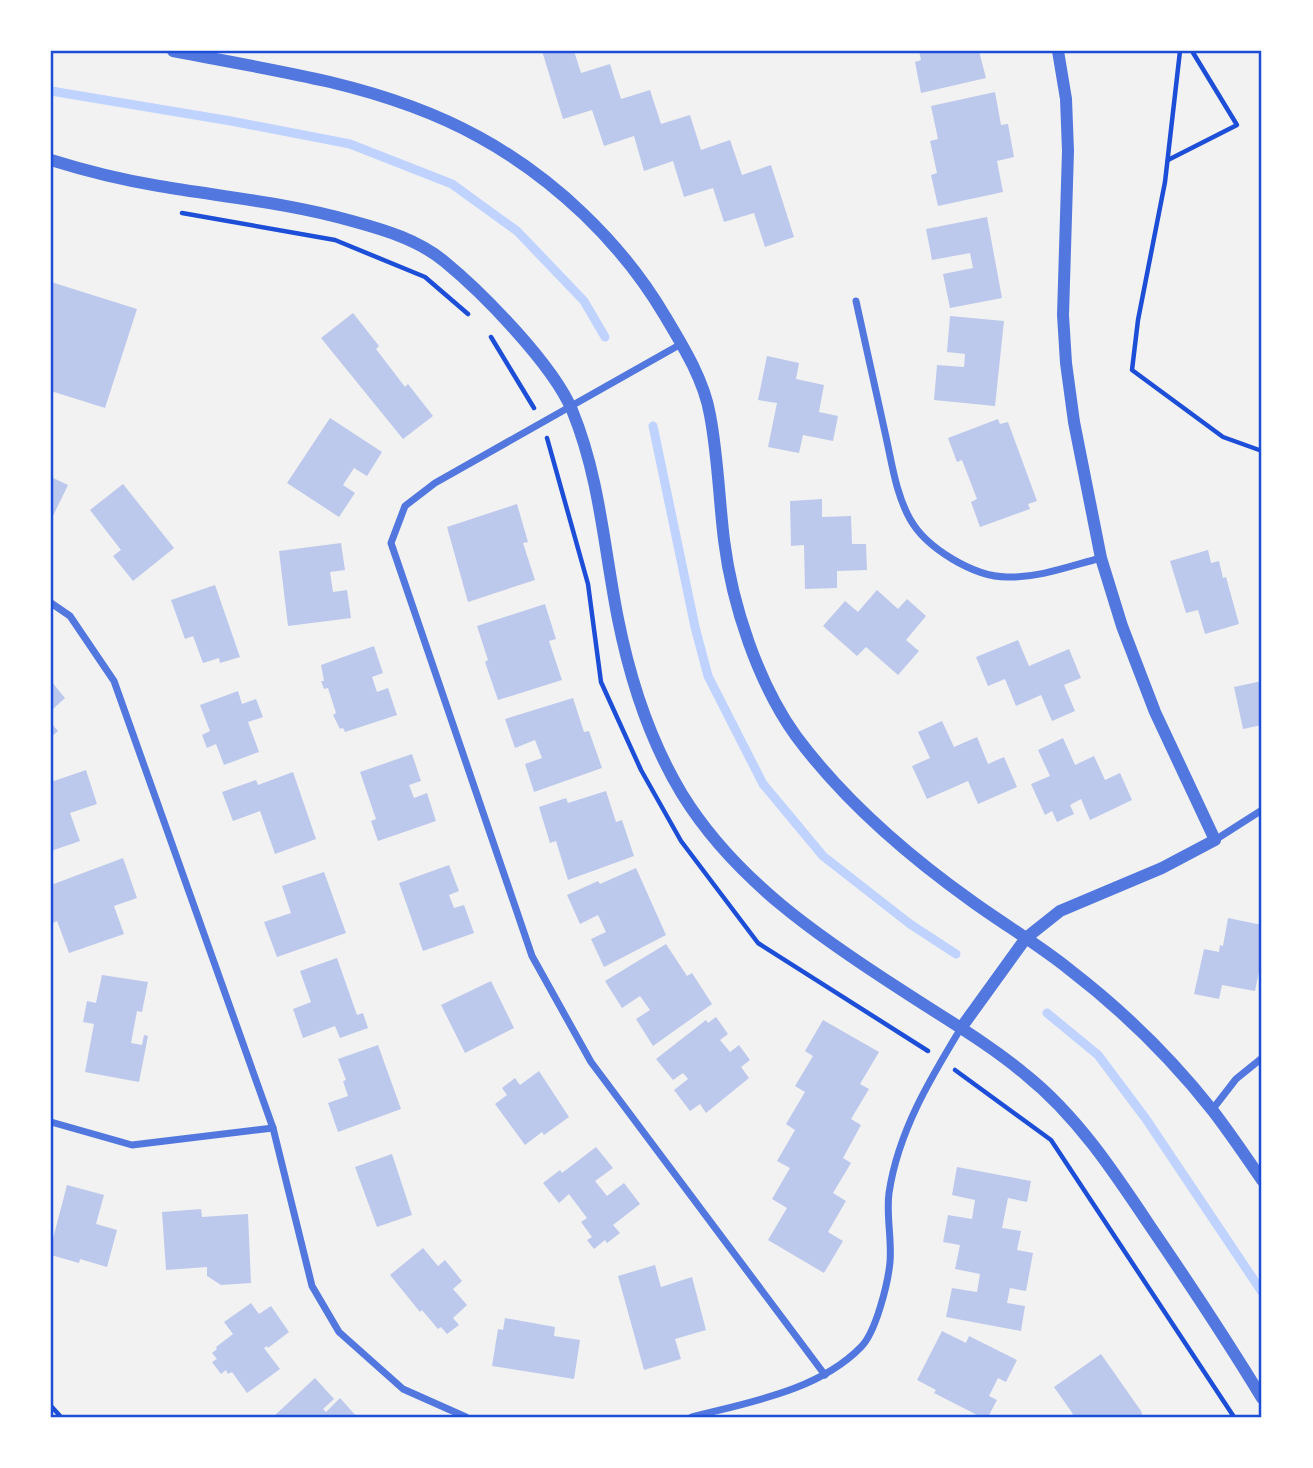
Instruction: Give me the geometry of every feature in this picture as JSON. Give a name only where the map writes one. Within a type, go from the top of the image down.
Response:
[{"type":"street","points":[[173,51],[330,82],[386,99],[479,137],[524,166],[603,234],[650,290],[681,344],[709,409],[717,455],[725,544],[736,602],[770,692],[795,734],[837,786],[876,827],[973,902],[1070,970],[1115,1007],[1212,1110],[1262,1180]]},
{"type":"street","points":[[1058,51],[1066,99],[1068,151],[1063,315],[1066,363],[1074,422],[1101,558],[1122,626],[1155,712],[1215,840]]},
{"type":"street","points":[[51,160],[157,186],[305,208],[374,227],[406,238],[442,259],[476,291],[554,378],[571,407],[594,473],[618,620],[635,689],[657,744],[680,790],[704,827],[730,858],[769,895],[815,932],[961,1028],[1026,1075],[1064,1110],[1113,1171],[1215,1321],[1262,1398]]},
{"type":"street","points":[[856,301],[897,488],[910,520],[933,545],[956,561],[1003,578],[1028,577],[1101,558]]},
{"type":"street","points":[[681,344],[435,483],[405,506],[391,543],[532,956],[592,1062],[825,1375]]},
{"type":"street","points":[[51,603],[70,616],[114,681],[273,1128],[312,1286],[339,1332],[403,1389],[466,1417]]},
{"type":"street","points":[[692,1417],[762,1399],[825,1375],[863,1345],[881,1307],[890,1262],[889,1193],[905,1131],[924,1090],[961,1028],[1026,938],[1060,911],[1163,868],[1215,840],[1262,810]]},
{"type":"street","points":[[1212,1110],[1236,1079],[1262,1058]]},
{"type":"street","points":[[51,1122],[132,1145],[273,1128]]},
{"type":"path","points":[[1180,51],[1165,182],[1138,320],[1132,370],[1223,437],[1262,451]]},
{"type":"path","points":[[1167,160],[1237,125],[1192,51]]},
{"type":"path","points":[[177,212],[335,240],[425,277],[477,321]]},
{"type":"path","points":[[487,330],[542,422]]},
{"type":"path","points":[[942,1059],[1051,1140],[1234,1417]]},
{"type":"path","points":[[51,1406],[61,1417]]},
{"type":"building","points":[[542,51],[574,51],[581,73],[610,64],[621,99],[650,90],[661,124],[690,115],[701,150],[730,140],[742,175],[771,165],[794,237],[765,247],[754,213],[724,222],[713,188],[684,197],[673,161],[644,171],[634,136],[604,146],[592,110],[563,119]]},
{"type":"building","points":[[919,51],[979,51],[986,78],[921,93],[915,62],[921,60]]},
{"type":"building","points":[[995,92],[1001,125],[1008,124],[1014,157],[997,161],[1003,192],[938,206],[931,175],[937,173],[930,141],[938,139],[931,106]]},
{"type":"building","points":[[987,217],[1002,298],[950,308],[943,274],[973,268],[970,253],[932,260],[926,229]]},
{"type":"building","points":[[51,282],[137,309],[105,408],[51,391]]},
{"type":"building","points":[[353,313],[379,346],[376,349],[405,387],[408,384],[433,416],[403,439],[321,338]]},
{"type":"building","points":[[950,316],[1004,321],[995,406],[934,400],[937,365],[964,367],[965,354],[947,352]]},
{"type":"building","points":[[767,356],[799,363],[796,379],[824,385],[819,412],[838,416],[833,441],[803,435],[799,453],[768,447],[777,403],[758,400]]},
{"type":"building","points":[[330,418],[382,452],[367,476],[354,468],[343,485],[355,493],[339,517],[287,483]]},
{"type":"building","points":[[998,419],[1000,424],[1008,422],[1037,501],[1028,504],[1030,509],[980,527],[971,502],[977,499],[962,460],[957,462],[948,438]]},
{"type":"building","points":[[51,477],[68,485],[51,520]]},
{"type":"building","points":[[123,484],[174,548],[133,581],[113,556],[121,550],[90,510]]},
{"type":"building","points":[[822,499],[822,517],[851,516],[852,544],[866,544],[867,570],[837,571],[837,588],[805,589],[804,545],[791,546],[790,501]]},
{"type":"building","points":[[517,504],[528,542],[523,543],[535,580],[468,602],[447,527]]},
{"type":"building","points":[[341,543],[345,570],[330,572],[333,592],[347,590],[351,618],[288,626],[279,551]]},
{"type":"building","points":[[1208,550],[1211,563],[1219,561],[1223,578],[1226,577],[1239,624],[1205,634],[1198,610],[1186,613],[1170,561]]},
{"type":"building","points":[[215,585],[240,657],[220,663],[219,658],[203,663],[193,636],[185,639],[171,600]]},
{"type":"building","points":[[877,590],[898,609],[907,599],[926,616],[906,640],[919,651],[898,675],[866,647],[857,656],[823,626],[845,601],[858,612]]},
{"type":"building","points":[[545,604],[556,639],[549,641],[562,680],[498,700],[485,662],[488,660],[477,626]]},
{"type":"building","points":[[1018,640],[1029,666],[1069,649],[1081,678],[1064,685],[1075,711],[1052,721],[1041,695],[1016,706],[1005,679],[988,686],[976,657]]},
{"type":"building","points":[[374,646],[383,673],[372,677],[377,692],[388,688],[397,715],[345,732],[343,728],[340,729],[333,715],[336,713],[328,688],[324,689],[321,681],[324,681],[321,665]]},
{"type":"building","points":[[51,681],[65,698],[51,711]]},
{"type":"building","points":[[1262,681],[1262,725],[1243,729],[1234,687]]},
{"type":"building","points":[[238,691],[242,704],[256,699],[263,717],[248,722],[259,752],[224,765],[216,744],[207,748],[202,735],[210,731],[200,705]]},
{"type":"building","points":[[573,698],[584,732],[589,731],[602,768],[534,792],[525,764],[542,758],[535,740],[515,748],[505,719]]},
{"type":"building","points":[[942,721],[954,747],[977,737],[988,764],[1004,757],[1017,787],[978,804],[968,781],[927,799],[912,766],[930,758],[918,732]]},
{"type":"building","points":[[51,723],[58,731],[51,737]]},
{"type":"building","points":[[1063,738],[1075,765],[1094,756],[1105,780],[1120,773],[1132,800],[1090,820],[1081,799],[1070,805],[1074,814],[1057,822],[1052,811],[1045,815],[1031,784],[1050,776],[1038,750]]},
{"type":"building","points":[[412,754],[421,781],[409,785],[414,798],[427,793],[436,821],[378,841],[371,821],[376,819],[360,772]]},
{"type":"building","points":[[86,770],[97,804],[70,813],[80,841],[51,851],[51,782]]},
{"type":"building","points":[[293,772],[316,839],[275,854],[260,811],[233,821],[222,792],[256,780],[258,785]]},
{"type":"building","points":[[606,791],[616,822],[622,820],[634,856],[568,880],[556,841],[550,843],[539,807],[566,798],[568,803]]},
{"type":"building","points":[[123,858],[137,898],[114,906],[124,934],[69,953],[57,921],[51,924],[51,885]]},
{"type":"building","points":[[449,865],[459,891],[449,895],[454,908],[464,905],[474,933],[423,951],[399,883]]},
{"type":"building","points":[[636,868],[666,935],[604,967],[591,939],[606,932],[598,915],[580,924],[567,895]]},
{"type":"building","points":[[324,872],[346,933],[277,957],[264,922],[291,913],[282,886]]},
{"type":"building","points":[[1228,918],[1262,925],[1262,956],[1255,991],[1222,985],[1219,999],[1194,994],[1204,949],[1219,952],[1220,945],[1223,946]]},
{"type":"building","points":[[666,944],[687,976],[692,973],[712,1004],[653,1046],[636,1019],[650,1010],[640,996],[622,1008],[605,981]]},
{"type":"building","points":[[337,958],[357,1015],[363,1013],[368,1028],[340,1038],[335,1026],[303,1038],[293,1009],[311,1002],[300,971]]},
{"type":"building","points":[[102,975],[148,982],[142,1012],[137,1011],[131,1043],[142,1045],[144,1035],[148,1036],[139,1082],[85,1072],[94,1024],[83,1022],[87,1001],[96,1003]]},
{"type":"building","points":[[491,981],[514,1028],[465,1053],[441,1005]]},
{"type":"building","points":[[716,1017],[728,1034],[720,1040],[730,1052],[739,1045],[750,1060],[741,1067],[749,1078],[706,1113],[700,1104],[690,1111],[674,1090],[688,1079],[683,1073],[673,1080],[656,1059],[706,1020],[708,1023]]},
{"type":"building","points":[[823,1020],[879,1052],[860,1084],[869,1089],[851,1119],[861,1125],[843,1158],[851,1163],[833,1193],[846,1201],[828,1232],[843,1241],[824,1273],[768,1240],[787,1208],[772,1199],[790,1168],[777,1161],[795,1130],[786,1124],[805,1092],[795,1086],[813,1056],[805,1051]]},
{"type":"building","points":[[378,1045],[401,1109],[338,1132],[328,1103],[348,1096],[343,1081],[346,1080],[338,1059]]},
{"type":"building","points":[[539,1071],[569,1117],[525,1145],[495,1104],[507,1095],[502,1088],[515,1078],[520,1085]]},
{"type":"building","points":[[596,1147],[613,1168],[595,1181],[607,1196],[624,1183],[640,1204],[613,1225],[620,1233],[594,1249],[587,1240],[592,1237],[581,1222],[587,1218],[569,1194],[559,1203],[543,1183],[560,1170],[562,1173]]},
{"type":"building","points":[[392,1154],[412,1215],[377,1227],[355,1167]]},
{"type":"building","points":[[957,1167],[1031,1181],[1027,1202],[1008,1198],[1002,1228],[1021,1231],[1017,1250],[1033,1253],[1026,1291],[1010,1288],[1007,1303],[1025,1306],[1021,1331],[946,1317],[952,1288],[977,1292],[980,1274],[955,1269],[960,1245],[943,1242],[948,1215],[972,1219],[975,1200],[952,1195]]},
{"type":"building","points":[[67,1185],[104,1195],[96,1224],[117,1230],[107,1267],[80,1259],[79,1263],[51,1255]]},
{"type":"building","points":[[201,1209],[202,1217],[248,1214],[251,1283],[221,1285],[207,1276],[207,1267],[166,1270],[162,1212]]},
{"type":"building","points":[[423,1248],[438,1266],[445,1260],[462,1281],[453,1289],[467,1305],[453,1318],[459,1325],[447,1334],[441,1327],[438,1329],[422,1310],[420,1312],[390,1275]]},
{"type":"building","points":[[655,1265],[661,1287],[692,1277],[706,1330],[675,1339],[681,1359],[644,1370],[618,1276]]},
{"type":"building","points":[[251,1303],[259,1314],[271,1306],[289,1332],[268,1348],[264,1348],[280,1369],[247,1393],[232,1372],[228,1374],[226,1370],[221,1374],[212,1362],[217,1359],[212,1353],[233,1334],[224,1322]]},
{"type":"building","points":[[505,1318],[555,1327],[554,1336],[580,1340],[574,1379],[492,1366],[498,1329],[503,1330]]},
{"type":"building","points":[[942,1331],[966,1343],[969,1336],[1017,1360],[1006,1382],[998,1378],[989,1396],[997,1400],[988,1417],[981,1417],[934,1393],[936,1390],[917,1380]]},
{"type":"building","points":[[1101,1354],[1143,1417],[1070,1417],[1073,1414],[1054,1387]]},
{"type":"building","points":[[315,1378],[334,1399],[323,1409],[326,1412],[340,1398],[357,1417],[273,1417]]},
{"type":"waterway","points":[[51,91],[350,144],[452,184],[517,231],[584,301],[605,337]]},
{"type":"waterway","points":[[653,426],[695,627],[708,676],[763,784],[823,856],[910,924],[956,954]]},
{"type":"waterway","points":[[1047,1013],[1098,1055],[1146,1119],[1262,1292]]}]
